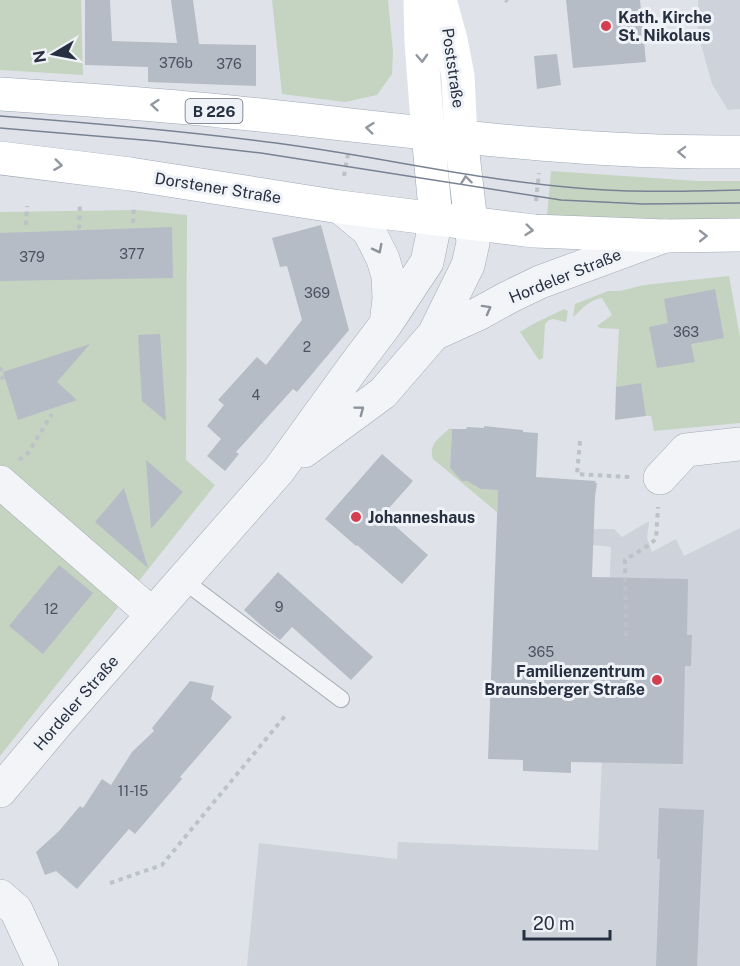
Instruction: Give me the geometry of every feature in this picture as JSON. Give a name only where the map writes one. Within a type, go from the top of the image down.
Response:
[{"type":"main road","name":"Poststraße","points":[[420,0],[428,134]]},
{"type":"main road","name":"Poststraße","points":[[440,0],[458,76],[461,137]]},
{"type":"main road","name":"B 226","points":[[0,94],[231,112],[543,145],[686,153],[740,152]]},
{"type":"main road","points":[[428,134],[436,219]]},
{"type":"main road","points":[[461,137],[471,223]]},
{"type":"main road","name":"Dorstener Straße","points":[[0,158],[129,174],[342,193],[436,219],[534,231],[665,236],[740,235]]},
{"type":"street","points":[[342,193],[369,231],[383,259],[388,276],[389,299],[386,324]]},
{"type":"street","name":"Hordeler Straße","points":[[0,791],[279,470],[386,324],[427,262],[436,219]]},
{"type":"street","name":"Hordeler Straße","points":[[279,470],[383,393],[434,334],[468,266],[473,243],[471,223]]},
{"type":"street","name":"Hordeler Straße","points":[[434,334],[540,282],[665,236]]},
{"type":"street","points":[[660,478],[686,450],[740,444]]},
{"type":"street","points":[[9,471],[152,614]]},
{"type":"street","points":[[0,896],[15,910],[42,966]]},
{"type":"lane","points":[[183,580],[341,699]]},
{"type":"path","points":[[342,193],[349,147]]},
{"type":"path","points":[[536,206],[539,171]]},
{"type":"path","points":[[79,229],[80,202]]},
{"type":"path","points":[[26,225],[27,206]]},
{"type":"path","points":[[0,367],[3,377],[0,380]]},
{"type":"path","points":[[9,471],[28,453],[52,414]]},
{"type":"path","points":[[580,441],[577,474],[660,478],[656,539],[626,560],[626,636]]},
{"type":"path","points":[[110,884],[162,865],[285,716]]},
{"type":"shaded area","points":[[698,0],[740,0],[740,109],[728,110],[712,84],[698,34]]},
{"type":"shaded area","points":[[649,521],[647,538],[652,552],[676,539],[684,556],[740,528],[740,966],[247,966],[259,843],[397,859],[398,842],[598,850],[611,547],[593,545],[593,529],[614,529],[622,537]]},
{"type":"green space","points":[[0,0],[81,0],[83,75],[0,70]]},
{"type":"green space","points":[[272,0],[388,0],[393,52],[392,74],[377,95],[345,102],[282,94]]},
{"type":"green space","points":[[551,171],[698,181],[740,181],[740,220],[667,221],[547,217]]},
{"type":"green space","points":[[138,210],[187,215],[186,460],[215,485],[0,756],[0,212]]},
{"type":"green space","points":[[729,276],[740,337],[740,423],[654,431],[651,416],[646,416],[616,387],[619,329],[597,326],[612,315],[602,298],[589,303],[573,317],[575,304],[608,291]]},
{"type":"green space","points":[[564,309],[568,311],[566,322],[553,319],[545,324],[543,358],[539,360],[520,332]]},
{"type":"green space","points":[[450,428],[452,429],[450,468],[453,468],[460,478],[474,481],[474,486],[480,489],[497,490],[499,478],[497,512],[433,459],[433,445]]},
{"type":"building","points":[[85,0],[110,0],[112,41],[177,43],[171,0],[193,0],[199,44],[256,45],[256,86],[148,82],[148,67],[85,65]]},
{"type":"building","name":"Kath. Kirche St. Nikolaus","points":[[566,0],[640,0],[646,62],[573,68]]},
{"type":"building","points":[[557,54],[561,85],[537,89],[534,56]]},
{"type":"building","points":[[321,225],[349,330],[297,392],[293,389],[236,452],[239,454],[225,471],[207,456],[221,439],[207,426],[224,405],[218,400],[257,357],[266,365],[302,320],[287,266],[280,267],[272,238]]},
{"type":"building","points":[[172,227],[173,278],[0,281],[0,233]]},
{"type":"building","points":[[715,289],[724,338],[691,344],[695,362],[657,368],[649,327],[668,323],[664,299]]},
{"type":"building","points":[[160,334],[166,421],[142,401],[138,335]]},
{"type":"building","points":[[90,344],[57,382],[77,400],[18,420],[3,372]]},
{"type":"building","points":[[641,383],[646,416],[615,420],[616,387]]},
{"type":"building","points":[[484,426],[538,433],[536,477],[596,481],[592,577],[688,579],[687,635],[692,635],[691,666],[685,666],[683,764],[571,762],[571,773],[523,771],[523,760],[488,759],[498,490],[480,489],[467,481],[462,481],[450,468],[452,429],[484,428]]},
{"type":"building","name":"Johanneshaus","points":[[382,454],[413,481],[383,515],[428,555],[402,584],[325,519]]},
{"type":"building","points":[[146,460],[183,492],[151,529]]},
{"type":"building","points":[[124,488],[148,568],[95,522]]},
{"type":"building","points":[[59,565],[93,593],[43,654],[9,626]]},
{"type":"building","points":[[278,572],[373,657],[351,680],[292,627],[280,640],[244,610]]},
{"type":"building","points":[[190,681],[214,686],[211,699],[232,717],[135,834],[129,829],[77,889],[56,871],[45,875],[36,852],[59,831],[80,806],[83,808],[102,779],[111,785],[132,752],[154,731],[152,728]]},
{"type":"building","points":[[659,808],[704,810],[697,966],[656,966],[660,859],[657,859]]},
{"type":"tram line","points":[[0,116],[276,143],[464,174],[577,188],[618,191],[740,190]]},
{"type":"tram line","points":[[0,128],[155,141],[261,153],[561,200],[643,204],[740,203]]},
{"type":"place","name":"Kath. Kirche St. Nikolaus","points":[[606,26]]},
{"type":"place","name":"Johanneshaus","points":[[356,517]]},
{"type":"place","name":"Familienzentrum Braunsberger Straße","points":[[657,680]]}]
